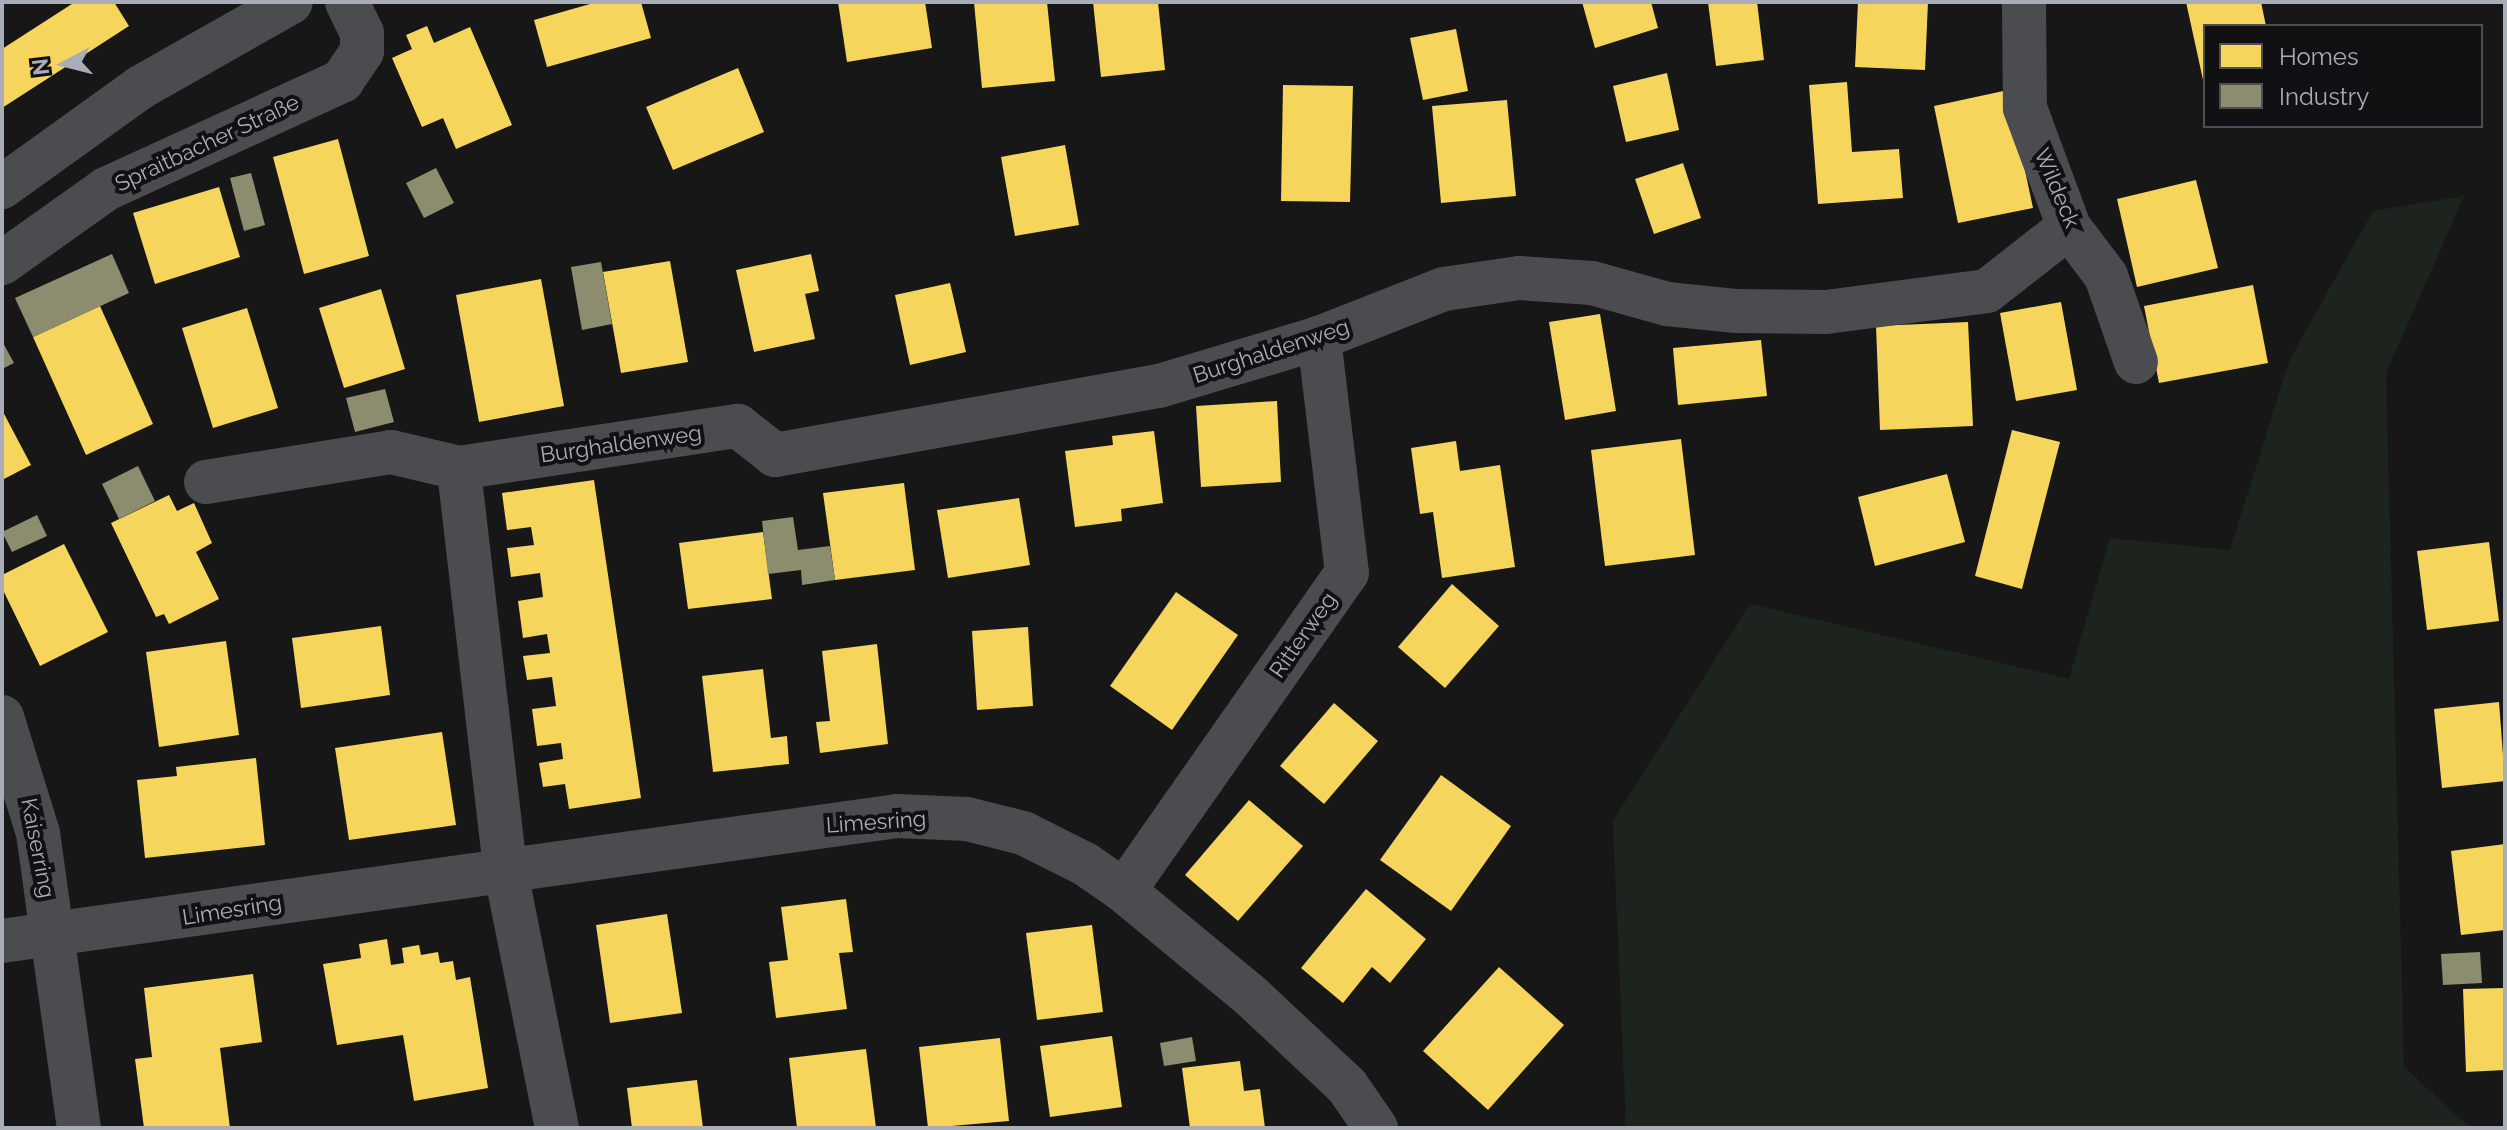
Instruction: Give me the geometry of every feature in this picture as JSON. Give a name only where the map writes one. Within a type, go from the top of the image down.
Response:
[{"type":"street","points":[[2,187],[141,87],[291,2]]},
{"type":"street","name":"Spraitbacher Straße","points":[[2,263],[106,189],[342,81],[356,67],[362,51],[362,33],[347,2]]},
{"type":"street","name":"Wildeck","points":[[2024,2],[2025,108],[2069,227],[2106,276],[2136,362]]},
{"type":"street","name":"Burghaldenweg","points":[[206,482],[391,452],[459,468],[738,426],[775,455],[1159,386],[1319,338],[1444,289],[1519,278],[1592,283],[1667,304],[1735,311],[1826,312],[1987,291],[2069,227]]},
{"type":"street","name":"Ritterweg","points":[[1124,891],[1347,573],[1319,338]]},
{"type":"street","points":[[459,468],[505,868],[557,1128]]},
{"type":"street","name":"Kaiserring","points":[[2,717],[38,833],[79,1128]]},
{"type":"street","name":"Limesring","points":[[54,935],[505,868],[897,816],[967,819],[1023,833],[1085,864],[1124,891],[1336,1076],[1376,1128]]},
{"type":"street","points":[[2,941],[54,935]]},
{"type":"shaded area","points":[[2464,196],[2386,373],[2404,1067],[2470,1128],[1626,1128],[1613,821],[1750,604],[2069,679],[2110,538],[2230,550],[2290,359],[2373,211]]},
{"type":"building: Homes","points":[[75,2],[114,2],[129,26],[2,108],[2,49]]},
{"type":"building: Homes","points":[[597,2],[641,2],[651,38],[547,67],[534,20]]},
{"type":"building: Homes","points":[[838,2],[925,2],[932,48],[847,62]]},
{"type":"building: Homes","points":[[974,2],[1047,2],[1055,81],[982,88]]},
{"type":"building: Homes","points":[[1093,2],[1158,2],[1165,70],[1101,77]]},
{"type":"building: Homes","points":[[1582,2],[1651,2],[1658,28],[1595,48]]},
{"type":"building: Homes","points":[[1708,2],[1757,2],[1764,60],[1716,66]]},
{"type":"building: Homes","points":[[1858,2],[1928,2],[1925,70],[1855,67]]},
{"type":"building: Homes","points":[[2186,2],[2261,2],[2266,24],[2203,24],[2203,80]]},
{"type":"building: Homes","points":[[427,26],[434,43],[470,27],[512,125],[456,149],[443,118],[422,127],[392,58],[412,49],[406,35]]},
{"type":"building: Homes","points":[[1456,29],[1468,91],[1423,100],[1410,38]]},
{"type":"building: Homes","points":[[738,68],[764,132],[673,170],[646,107]]},
{"type":"building: Homes","points":[[1667,73],[1679,130],[1626,142],[1613,86]]},
{"type":"building: Homes","points":[[1847,82],[1852,152],[1899,149],[1903,198],[1818,204],[1809,85]]},
{"type":"building: Homes","points":[[1283,85],[1353,86],[1350,202],[1281,201]]},
{"type":"building: Homes","points":[[2008,90],[2033,208],[1958,223],[1934,106]]},
{"type":"building: Homes","points":[[1507,100],[1516,196],[1441,203],[1432,106]]},
{"type":"building: Homes","points":[[338,139],[369,256],[304,274],[273,157]]},
{"type":"building: Homes","points":[[1065,145],[1079,225],[1015,236],[1001,157]]},
{"type":"building: Homes","points":[[1683,163],[1701,218],[1654,234],[1635,179]]},
{"type":"building: Homes","points":[[2196,180],[2218,268],[2137,287],[2117,199]]},
{"type":"building: Homes","points":[[219,187],[240,257],[155,284],[133,213]]},
{"type":"building: Homes","points":[[811,254],[819,291],[805,294],[815,339],[754,352],[736,270]]},
{"type":"building: Homes","points":[[670,261],[688,362],[621,373],[603,272]]},
{"type":"building: Homes","points":[[541,279],[564,406],[479,422],[456,295]]},
{"type":"building: Homes","points":[[950,283],[966,352],[910,365],[895,295]]},
{"type":"building: Homes","points":[[2253,285],[2268,363],[2159,383],[2144,306]]},
{"type":"building: Homes","points":[[381,289],[405,369],[344,388],[319,308]]},
{"type":"building: Homes","points":[[2061,302],[2077,390],[2016,401],[2000,313]]},
{"type":"building: Homes","points":[[100,306],[153,424],[86,455],[33,337]]},
{"type":"building: Homes","points":[[247,308],[278,408],[213,428],[182,328]]},
{"type":"building: Homes","points":[[1600,314],[1616,411],[1565,420],[1549,322]]},
{"type":"building: Homes","points":[[1968,322],[1973,426],[1880,430],[1876,326]]},
{"type":"building: Homes","points":[[1761,340],[1767,396],[1678,405],[1673,348]]},
{"type":"building: Homes","points":[[1277,401],[1281,482],[1201,487],[1196,406]]},
{"type":"building: Homes","points":[[2,410],[31,465],[2,480]]},
{"type":"building: Homes","points":[[2012,430],[2060,442],[2022,589],[1975,576]]},
{"type":"building: Homes","points":[[1154,431],[1163,503],[1121,509],[1122,521],[1075,527],[1065,451],[1113,445],[1112,436]]},
{"type":"building: Homes","points":[[1681,439],[1695,555],[1605,566],[1591,450]]},
{"type":"building: Homes","points":[[1456,441],[1460,471],[1500,465],[1515,567],[1442,578],[1433,512],[1420,514],[1411,448]]},
{"type":"building: Homes","points":[[1947,474],[1965,542],[1875,566],[1858,497]]},
{"type":"building: Homes","points":[[594,480],[641,798],[569,809],[565,784],[543,787],[539,763],[563,759],[561,743],[537,746],[532,709],[556,706],[552,677],[527,680],[523,656],[550,653],[547,634],[523,638],[518,601],[543,597],[540,573],[511,577],[507,548],[534,545],[531,527],[507,530],[502,493]]},
{"type":"building: Homes","points":[[904,483],[915,570],[835,580],[823,493]]},
{"type":"building: Homes","points":[[169,495],[177,511],[194,503],[212,543],[196,552],[219,599],[169,624],[164,614],[156,617],[111,523]]},
{"type":"building: Homes","points":[[1019,498],[1030,565],[948,578],[937,510]]},
{"type":"building: Homes","points":[[763,532],[772,599],[688,609],[679,543]]},
{"type":"building: Homes","points":[[2489,542],[2499,621],[2427,630],[2417,551]]},
{"type":"building: Homes","points":[[64,544],[108,632],[40,666],[2,588],[2,575]]},
{"type":"building: Homes","points":[[1452,584],[1499,626],[1445,688],[1398,647]]},
{"type":"building: Homes","points":[[1176,592],[1238,635],[1172,730],[1110,686]]},
{"type":"building: Homes","points":[[381,626],[390,695],[301,708],[292,638]]},
{"type":"building: Homes","points":[[1028,627],[1033,706],[977,710],[972,631]]},
{"type":"building: Homes","points":[[226,641],[239,735],[159,747],[146,652]]},
{"type":"building: Homes","points":[[877,644],[888,744],[820,753],[816,722],[830,721],[822,651]]},
{"type":"building: Homes","points":[[763,669],[771,738],[787,736],[789,764],[713,772],[702,676]]},
{"type":"building: Homes","points":[[2499,702],[2505,781],[2442,788],[2434,709]]},
{"type":"building: Homes","points":[[1334,703],[1378,741],[1324,804],[1280,766]]},
{"type":"building: Homes","points":[[442,732],[456,825],[349,840],[335,748]]},
{"type":"building: Homes","points":[[256,758],[265,845],[145,858],[137,780],[177,776],[176,767]]},
{"type":"building: Homes","points":[[1441,775],[1511,826],[1451,911],[1380,860]]},
{"type":"building: Homes","points":[[1249,800],[1303,846],[1238,921],[1185,875]]},
{"type":"building: Homes","points":[[2505,844],[2505,930],[2461,935],[2451,851]]},
{"type":"building: Homes","points":[[1366,889],[1426,939],[1390,983],[1372,967],[1343,1003],[1301,968]]},
{"type":"building: Homes","points":[[846,899],[853,952],[839,953],[847,1009],[776,1018],[769,962],[788,960],[781,907]]},
{"type":"building: Homes","points":[[667,914],[682,1013],[610,1023],[596,925]]},
{"type":"building: Homes","points":[[1092,925],[1103,1012],[1037,1020],[1026,933]]},
{"type":"building: Homes","points":[[387,939],[391,965],[404,963],[402,948],[419,945],[421,955],[438,952],[440,963],[453,961],[456,980],[470,977],[488,1088],[414,1101],[403,1035],[337,1045],[323,964],[361,958],[359,944]]},
{"type":"building: Homes","points":[[1499,967],[1564,1025],[1488,1110],[1423,1051]]},
{"type":"building: Homes","points":[[253,974],[262,1042],[220,1048],[230,1128],[144,1128],[135,1059],[152,1057],[144,988]]},
{"type":"building: Homes","points":[[2505,988],[2505,1070],[2466,1072],[2463,989]]},
{"type":"building: Homes","points":[[1112,1036],[1122,1107],[1050,1117],[1040,1046]]},
{"type":"building: Homes","points":[[1000,1038],[1009,1121],[928,1128],[919,1047]]},
{"type":"building: Homes","points":[[866,1049],[876,1128],[797,1128],[789,1058]]},
{"type":"building: Homes","points":[[1240,1061],[1244,1091],[1260,1089],[1265,1128],[1190,1128],[1182,1068]]},
{"type":"building: Homes","points":[[697,1080],[703,1128],[632,1128],[627,1088]]},
{"type":"building: Industry","points":[[436,168],[454,203],[424,218],[406,183]]},
{"type":"building: Industry","points":[[251,173],[265,225],[244,231],[230,178]]},
{"type":"building: Industry","points":[[112,254],[129,293],[33,337],[15,298]]},
{"type":"building: Industry","points":[[601,262],[612,324],[582,330],[571,267]]},
{"type":"building: Industry","points":[[2,341],[14,363],[2,369]]},
{"type":"building: Industry","points":[[385,389],[394,422],[355,432],[346,398]]},
{"type":"building: Industry","points":[[138,466],[155,501],[119,519],[102,484]]},
{"type":"building: Industry","points":[[37,515],[47,536],[12,552],[2,532]]},
{"type":"building: Industry","points":[[793,517],[798,550],[830,546],[835,580],[802,585],[801,570],[768,574],[762,521]]},
{"type":"building: Industry","points":[[2480,952],[2482,983],[2443,985],[2441,954]]},
{"type":"building: Industry","points":[[1192,1037],[1196,1061],[1164,1066],[1160,1043]]}]
